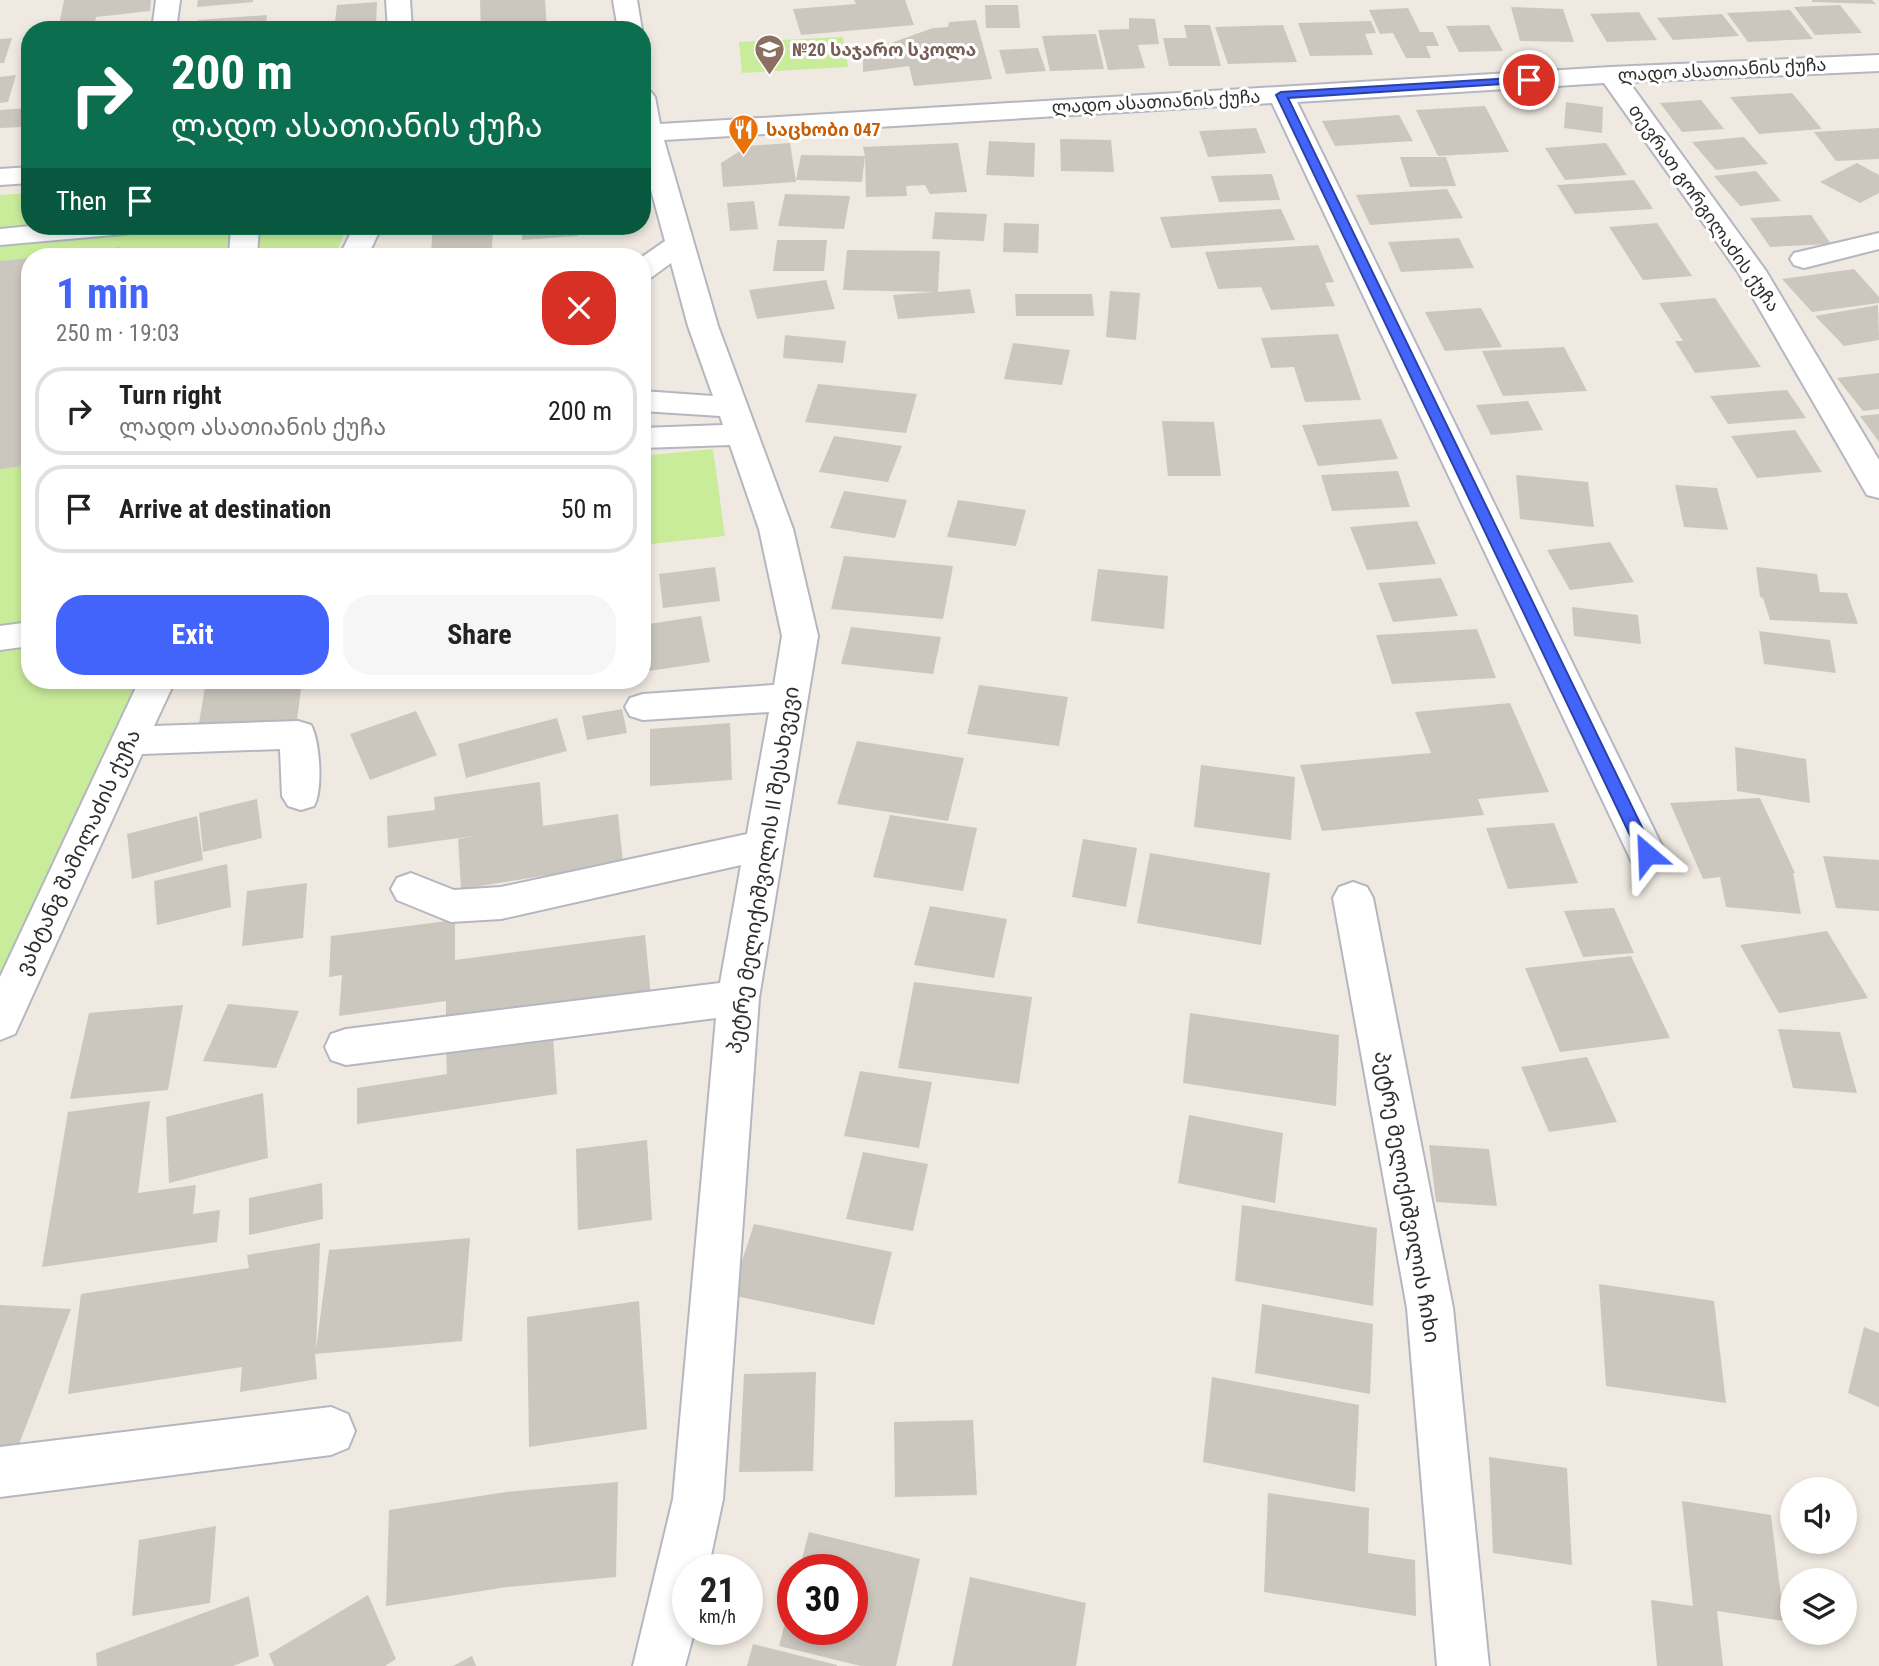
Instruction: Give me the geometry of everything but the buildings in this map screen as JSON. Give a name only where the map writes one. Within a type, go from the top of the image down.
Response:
[{"type":"street","points":[[165,21],[167,0]]},
{"type":"street","points":[[398,0],[399,21]]},
{"type":"street","points":[[625,0],[628,21]]},
{"type":"street","name":"ლადო ასათიანის ქუჩა","points":[[651,121],[1281,95],[1611,75],[1879,63]]},
{"type":"street","name":"თევრათ გორგილაძის ქუჩა","points":[[1611,75],[1752,271],[1879,486]]},
{"type":"street","points":[[1281,95],[1647,854]]},
{"type":"street","name":"პეტრე მელიქიშვილის II შესახვევი","points":[[651,145],[703,326],[776,529],[800,636],[738,998],[698,1499],[659,1666]]},
{"type":"street","points":[[0,177],[21,176]]},
{"type":"street","points":[[0,237],[23,235]]},
{"type":"street","points":[[1804,258],[1879,241]]},
{"type":"street","points":[[651,264],[680,243]]},
{"type":"street","points":[[651,403],[737,420]]},
{"type":"street","points":[[651,436],[737,420]]},
{"type":"street","points":[[0,638],[21,635]]},
{"type":"street","name":"ვახტანგ შამილაძის ქუჩა","points":[[0,1022],[152,689]]},
{"type":"street","points":[[643,707],[790,698]]},
{"type":"street","points":[[129,741],[298,735],[301,796]]},
{"type":"street","points":[[411,889],[451,906],[500,902],[765,845]]},
{"type":"street","name":"პეტრე მელიქიშვილის ჩიხი","points":[[1353,898],[1430,1308],[1463,1666]]},
{"type":"street","points":[[346,1047],[738,998]]},
{"type":"street","points":[[0,1472],[331,1431]]},
{"type":"green space","points":[[843,37],[848,67],[742,73],[739,42]]},
{"type":"green space","points":[[21,194],[21,235],[344,235],[338,248],[21,248],[21,689],[133,689],[0,976],[0,195]]},
{"type":"green space","points":[[713,449],[725,536],[651,544],[651,455]]},
{"type":"place","name":"№20 საჯარო სკოლა","points":[[769,77]]},
{"type":"place","name":"საცხობი 047","points":[[743,157]]},
{"type":"route","points":[[1529,80],[1281,95],[1647,854]]}]
